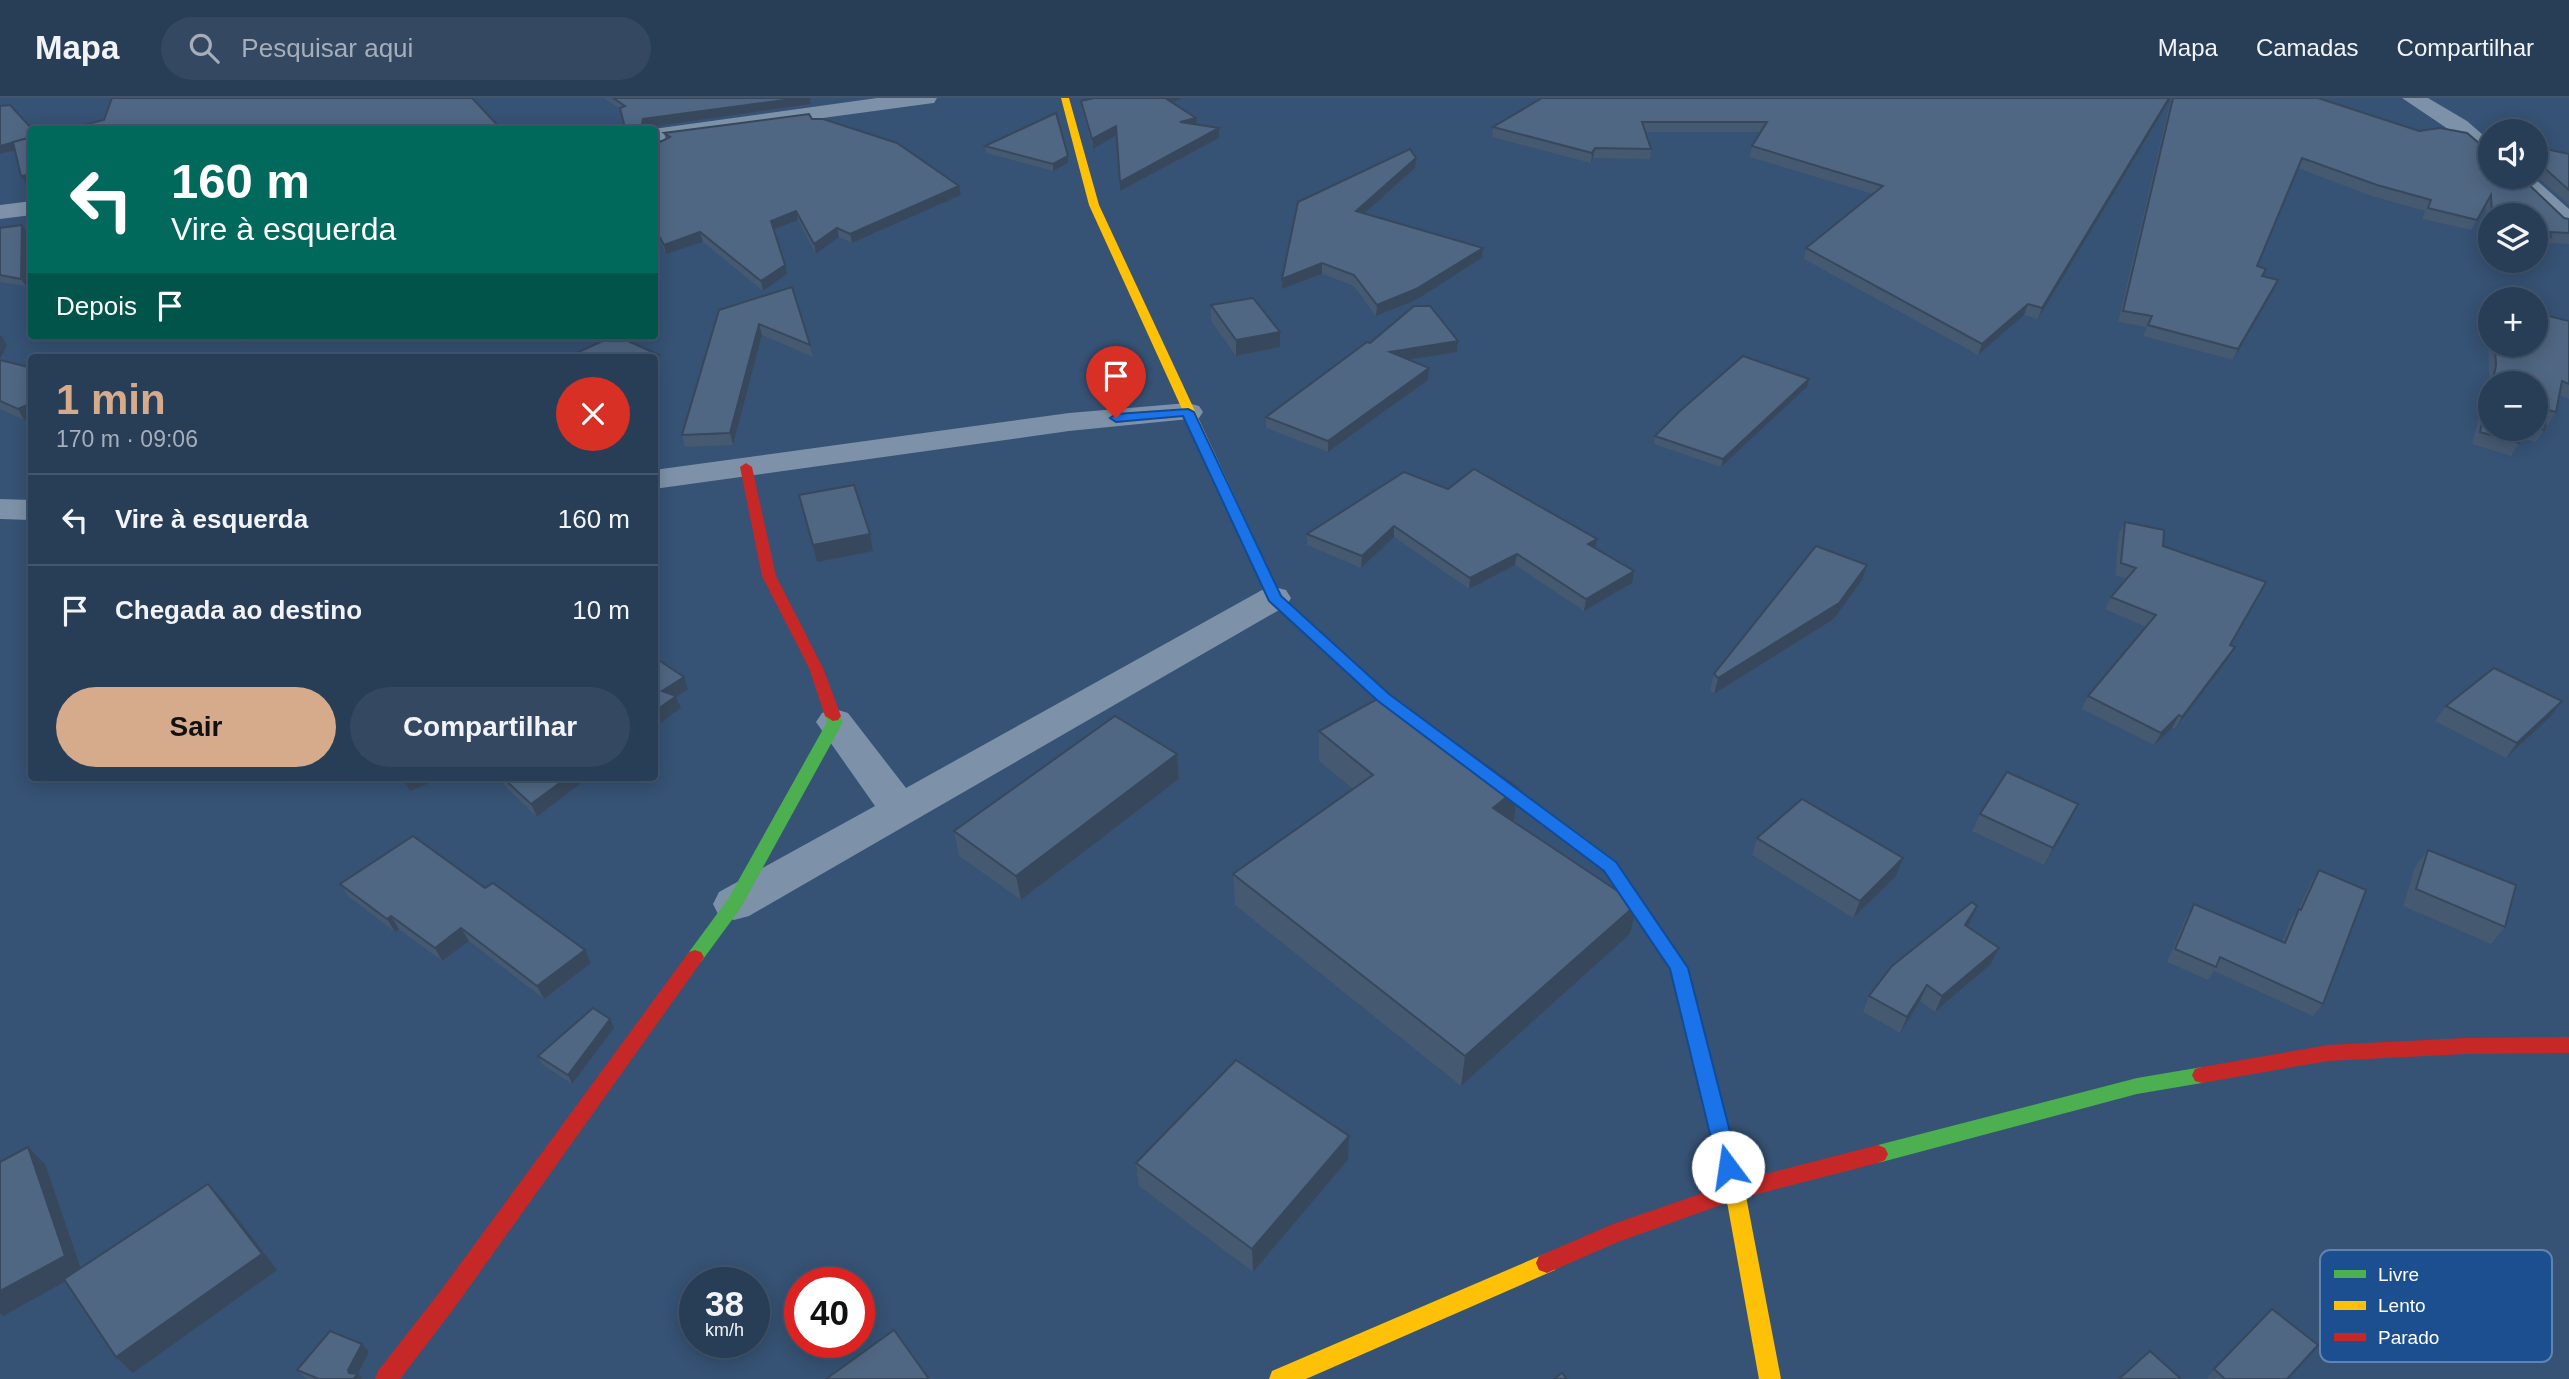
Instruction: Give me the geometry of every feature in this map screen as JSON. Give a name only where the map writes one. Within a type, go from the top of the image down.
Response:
[{"type":"street","points":[[658,133],[926,98]]},
{"type":"street","points":[[1065,98],[1094,205],[1275,598],[1383,697],[1610,866],[1679,968],[1735,1191],[1770,1379]]},
{"type":"street","points":[[2413,98],[2459,126],[2478,142]]},
{"type":"street","points":[[2533,189],[2569,222]]},
{"type":"street","points":[[0,212],[28,208]]},
{"type":"street","points":[[658,479],[1069,422],[1188,412]]},
{"type":"street","points":[[746,467],[769,576],[816,668],[835,722],[900,810]]},
{"type":"street","points":[[0,509],[28,510]]},
{"type":"street","points":[[734,904],[1275,598]]},
{"type":"street","points":[[386,1379],[447,1300],[734,904],[835,722]]},
{"type":"street","points":[[1280,1379],[1613,1234],[1735,1191],[2151,1084],[2328,1053],[2465,1046],[2569,1045]]},
{"type":"building","points":[[112,98],[472,98],[498,126],[79,126],[104,120]]},
{"type":"building","points":[[613,98],[800,98],[643,119],[642,124],[649,125],[641,126],[624,126],[620,108],[625,106]]},
{"type":"building","points":[[1094,98],[1165,98],[1196,118],[1180,122],[1219,128],[1120,182],[1116,126],[1092,139],[1081,101]]},
{"type":"building","points":[[1542,98],[2169,98],[2042,308],[2028,304],[1982,344],[1806,248],[1883,186],[1752,146],[1767,122],[1642,122],[1651,149],[1595,148],[1592,153],[1493,127]]},
{"type":"building","points":[[2173,98],[2318,98],[2419,131],[2440,128],[2467,133],[2478,142],[2478,189],[2534,189],[2564,218],[2569,219],[2569,233],[2550,232],[2551,237],[2548,236],[2548,203],[2491,203],[2491,195],[2487,203],[2478,203],[2477,220],[2428,208],[2431,200],[2377,185],[2302,158],[2257,266],[2266,269],[2262,276],[2278,280],[2238,349],[2148,325],[2152,316],[2123,311]]},
{"type":"building","points":[[10,105],[29,126],[28,138],[0,146],[0,106]]},
{"type":"building","points":[[1056,113],[1068,156],[1053,164],[985,146]]},
{"type":"building","points":[[809,114],[812,119],[823,119],[897,143],[959,186],[850,234],[837,228],[814,244],[796,211],[771,221],[785,265],[761,281],[700,232],[664,245],[658,234],[658,143],[670,137],[664,133]]},
{"type":"building","points":[[28,138],[28,175],[21,176],[13,142]]},
{"type":"building","points":[[1410,149],[1416,158],[1356,211],[1483,248],[1416,289],[1377,305],[1354,275],[1322,263],[1282,279],[1298,202]]},
{"type":"building","points":[[2548,150],[2569,154],[2569,190],[2548,171]]},
{"type":"building","points":[[22,225],[21,279],[0,275],[0,228]]},
{"type":"building","points":[[792,287],[810,345],[759,324],[730,433],[682,435],[719,310]]},
{"type":"building","points":[[1253,298],[1280,332],[1236,340],[1211,305]]},
{"type":"building","points":[[1414,306],[1430,306],[1458,341],[1390,352],[1429,368],[1328,441],[1266,417],[1367,342],[1370,343]]},
{"type":"building","points":[[2548,316],[2569,321],[2569,384],[2562,381],[2556,412],[2548,410],[2548,371],[2495,371],[2496,357],[2548,357]]},
{"type":"building","points":[[604,340],[626,340],[657,354],[574,354]]},
{"type":"building","points":[[1743,356],[1809,379],[1723,459],[1655,436],[1680,411]]},
{"type":"building","points":[[0,360],[28,367],[28,405],[18,409],[0,401]]},
{"type":"building","points":[[1474,469],[1597,539],[1588,544],[1634,571],[1586,599],[1517,554],[1470,578],[1394,526],[1362,556],[1307,534],[1404,472],[1448,489]]},
{"type":"building","points":[[854,485],[870,534],[813,545],[799,495]]},
{"type":"building","points":[[2125,522],[2164,530],[2163,546],[2266,582],[2230,645],[2235,647],[2182,717],[2179,715],[2161,733],[2088,696],[2156,615],[2111,597],[2136,568],[2121,563]]},
{"type":"building","points":[[1816,546],[1867,565],[1839,603],[1718,678],[1714,674]]},
{"type":"building","points":[[658,660],[684,677],[662,691],[676,696],[658,709]]},
{"type":"building","points":[[2494,668],[2562,701],[2517,743],[2446,706]]},
{"type":"building","points":[[1381,697],[1430,734],[1436,730],[1518,788],[1493,808],[1637,904],[1465,1056],[1233,874],[1373,775],[1319,731]]},
{"type":"building","points":[[1115,716],[1177,754],[1016,876],[954,831]]},
{"type":"building","points":[[2007,772],[2078,804],[2053,848],[1980,814]]},
{"type":"building","points":[[506,781],[563,781],[531,804]]},
{"type":"building","points":[[1802,799],[1903,858],[1860,901],[1757,838]]},
{"type":"building","points":[[413,836],[485,888],[493,883],[585,950],[537,986],[461,928],[435,948],[391,916],[387,919],[340,884]]},
{"type":"building","points":[[2428,850],[2516,885],[2505,927],[2416,889]]},
{"type":"building","points":[[2319,870],[2366,890],[2323,1004],[2220,957],[2216,967],[2175,949],[2194,904],[2285,943]]},
{"type":"building","points":[[1972,902],[1977,906],[1965,925],[1999,948],[1942,996],[1927,985],[1907,1017],[1869,996],[1892,966]]},
{"type":"building","points":[[593,1008],[610,1019],[568,1075],[538,1056]]},
{"type":"building","points":[[1236,1060],[1349,1136],[1252,1249],[1136,1163]]},
{"type":"building","points":[[28,1147],[65,1256],[0,1291],[0,1162]]},
{"type":"building","points":[[208,1184],[262,1254],[116,1357],[64,1279]]},
{"type":"building","points":[[2272,1309],[2318,1345],[2287,1379],[2225,1379],[2214,1369]]},
{"type":"building","points":[[894,1330],[929,1379],[826,1379],[855,1358],[875,1358],[875,1344]]},
{"type":"building","points":[[330,1331],[362,1344],[348,1370],[349,1373],[358,1374],[353,1379],[319,1379],[297,1370]]},
{"type":"building","points":[[2150,1351],[2181,1379],[2119,1379]]},
{"type":"building","points":[[1562,1373],[1567,1379],[1554,1379]]},
{"type":"traffic: fast","points":[[1276,600],[1383,697],[1610,866],[1667,951]]},
{"type":"traffic: fast","points":[[695,957],[734,904],[835,722],[833,716]]},
{"type":"traffic: fast","points":[[1878,1154],[2137,1086],[2202,1075]]},
{"type":"traffic: slow","points":[[1065,98],[1094,205],[1276,600]]},
{"type":"traffic: slow","points":[[1667,951],[1679,968],[1735,1191],[1770,1379]]},
{"type":"traffic: slow","points":[[1280,1379],[1547,1263]]},
{"type":"traffic: jam","points":[[746,467],[769,576],[816,668],[833,716]]},
{"type":"traffic: jam","points":[[386,1379],[447,1300],[695,957]]},
{"type":"traffic: jam","points":[[2202,1075],[2328,1053],[2465,1046],[2569,1045]]},
{"type":"traffic: jam","points":[[1547,1263],[1613,1234],[1735,1191],[1878,1154]]},
{"type":"route","points":[[1116,418],[1188,412],[1275,598],[1383,697],[1610,866],[1679,968],[1728,1167]]}]
